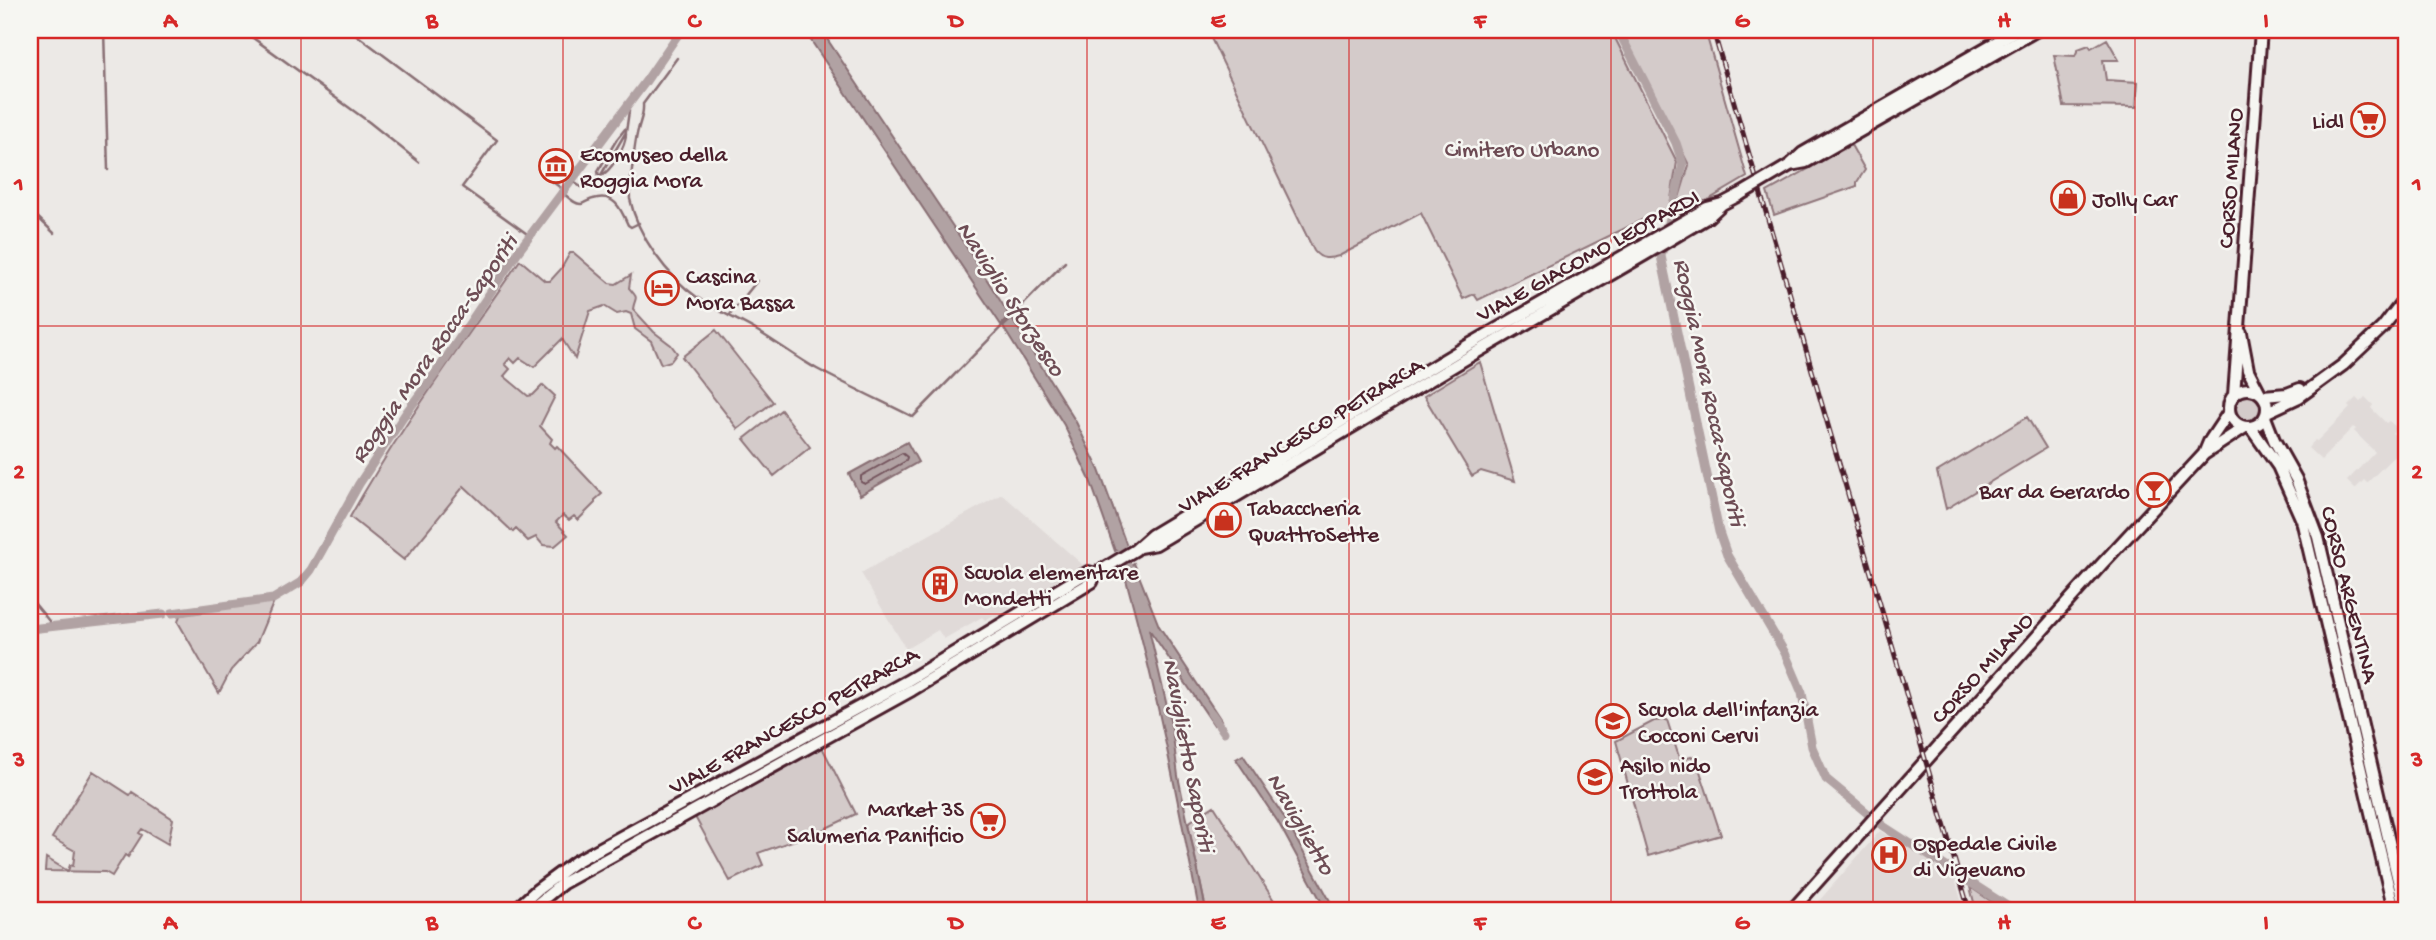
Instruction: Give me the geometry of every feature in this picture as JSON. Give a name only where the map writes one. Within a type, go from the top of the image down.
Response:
[{"type":"main road","name":"VIALE GIACOMO LEOPARDI","points":[[1477,347],[1654,250],[1707,208],[1741,194],[1790,165],[1803,153],[2017,30]]},
{"type":"main road","name":"VIALE GIACOMO LEOPARDI","points":[[1790,165],[1806,162],[2037,30]]},
{"type":"main road","name":"CORSO MILANO","points":[[2234,396],[2236,346],[2241,330],[2261,30]]},
{"type":"main road","name":"VIALE GIACOMO LEOPARDI","points":[[1477,347],[1657,237],[1676,231]]},
{"type":"main road","points":[[2248,428],[2260,424],[2266,414],[2299,397],[2343,365],[2383,327],[2406,297]]},
{"type":"main road","name":"CORSO MILANO","points":[[2241,330],[2248,370],[2262,395]]},
{"type":"main road","name":"VIALE FRANCESCO PETRARCA","points":[[530,910],[563,883],[912,690],[1092,582],[1095,574],[1134,550],[1157,544],[1477,347]]},
{"type":"main road","points":[[2229,412],[2234,396],[2247,389],[2262,395],[2287,394],[2316,383]]},
{"type":"main road","name":"CORSO ARGENTINA","points":[[2262,395],[2267,403],[2266,414],[2274,440],[2297,480],[2319,537],[2404,910]]},
{"type":"main road","name":"CORSO MILANO","points":[[2204,454],[2229,412]]},
{"type":"main road","name":"CORSO ARGENTINA","points":[[2229,412],[2235,422],[2248,428],[2278,466],[2302,520],[2393,910]]},
{"type":"main road","name":"CORSO MILANO","points":[[1792,910],[2204,454],[2248,428]]},
{"type":"main road","name":"VIALE FRANCESCO PETRARCA","points":[[515,909],[575,862],[907,681],[1088,572],[1095,574]]},
{"type":"shaded area","points":[[2365,397],[2373,405],[2371,408],[2386,423],[2389,421],[2397,428],[2392,433],[2406,443],[2406,447],[2367,483],[2364,480],[2355,489],[2347,481],[2375,452],[2354,431],[2356,429],[2353,427],[2321,460],[2308,448],[2350,408],[2348,406],[2356,398],[2360,402]]},
{"type":"shaded area","points":[[1002,494],[1083,565],[996,617],[994,615],[985,620],[982,617],[944,639],[938,630],[906,649],[861,573]]},
{"type":"shaded area","name":"Ospedale Civile di Vigevano","points":[[1880,831],[1954,876],[1964,910],[1811,910]]},
{"type":"green space","name":"Cimitero Urbano","points":[[1207,30],[1611,30],[1677,162],[1670,205],[1662,216],[1655,219],[1652,215],[1478,300],[1474,294],[1463,299],[1421,213],[1339,256],[1322,257],[1314,251]]},
{"type":"green space","points":[[1621,30],[1705,30],[1747,177],[1679,217],[1673,218],[1689,165]]},
{"type":"green space","points":[[2107,39],[2119,60],[2103,60],[2106,80],[2138,82],[2136,107],[2064,106],[2054,55],[2075,56],[2078,49],[2089,45],[2091,48]]},
{"type":"green space","points":[[1851,145],[1865,170],[1857,186],[1774,215],[1767,192]]},
{"type":"green space","points":[[570,253],[574,253],[609,283],[616,284],[631,275],[629,288],[636,298],[633,309],[677,353],[671,361],[661,364],[651,341],[635,329],[631,314],[617,314],[604,306],[590,311],[575,359],[562,339],[534,367],[520,358],[515,363],[510,358],[505,364],[510,369],[504,376],[528,396],[533,395],[543,385],[555,396],[540,426],[552,439],[550,443],[555,448],[557,446],[602,494],[578,520],[574,516],[569,520],[563,515],[556,522],[568,535],[555,546],[543,545],[536,537],[528,541],[516,529],[513,532],[464,486],[404,560],[350,517],[410,419],[520,260],[545,281],[550,281]]},
{"type":"green space","points":[[716,330],[773,402],[738,429],[682,357]]},
{"type":"green space","points":[[1480,362],[1515,481],[1481,471],[1472,476],[1424,396]]},
{"type":"green space","points":[[2248,396],[2257,399],[2260,408],[2257,417],[2248,420],[2239,417],[2236,408],[2239,399]]},
{"type":"green space","points":[[781,410],[810,447],[774,476],[744,439]]},
{"type":"green space","points":[[2027,417],[2046,448],[1946,509],[1937,472]]},
{"type":"green space","points":[[274,601],[257,642],[231,670],[219,693],[178,622],[180,615]]},
{"type":"green space","points":[[1667,720],[1680,760],[1695,756],[1721,835],[1648,856],[1616,741],[1654,721]]},
{"type":"green space","points":[[822,747],[856,814],[820,831],[758,853],[763,865],[730,881],[695,817]]},
{"type":"green space","points":[[93,771],[173,819],[168,844],[142,829],[139,833],[142,835],[128,857],[125,855],[112,876],[105,872],[45,871],[46,858],[68,871],[70,865],[73,866],[75,851],[52,838]]},
{"type":"green space","points":[[1214,806],[1280,910],[1206,910],[1188,823]]},
{"type":"green space","points":[[1970,887],[2004,910],[1976,910]]},
{"type":"water","points":[[804,30],[821,30],[960,237],[1010,316],[1001,325]]},
{"type":"water","points":[[1012,319],[1076,422],[1099,470],[1126,544],[1115,551],[1090,480],[1064,425],[1003,327]]},
{"type":"water","points":[[907,442],[918,462],[860,495],[849,474]]},
{"type":"water","points":[[1134,563],[1159,626],[1221,720],[1214,725],[1149,629],[1172,728],[1178,776],[1206,910],[1199,910],[1155,696],[1123,569]]},
{"type":"water","points":[[1243,755],[1284,817],[1335,910],[1326,910],[1278,822],[1236,759]]},
{"type":"waterway","points":[[104,30],[108,170]]},
{"type":"waterway","points":[[242,30],[369,122],[419,162]]},
{"type":"waterway","points":[[350,30],[497,140],[462,187],[530,236]]},
{"type":"waterway","name":"Roggia Mora Rocca-Saporiti","points":[[172,613],[273,599],[301,582],[311,570],[359,484],[406,413],[517,253],[681,30]]},
{"type":"waterway","name":"Roggia Mora Rocca-Saporiti","points":[[1618,30],[1676,143],[1683,164],[1661,256],[1719,532],[1727,555],[1785,653],[1802,693],[1812,747],[1826,779],[1883,826],[2013,910]]},
{"type":"waterway","points":[[677,58],[643,104],[635,144],[630,194],[640,227],[655,254],[675,279],[687,289],[705,303],[759,332],[817,369],[913,417],[1065,262]]},
{"type":"waterway","points":[[572,181],[584,189],[592,187],[598,180],[626,132],[629,111],[626,106]]},
{"type":"waterway","points":[[599,177],[598,171],[625,129]]},
{"type":"waterway","points":[[599,177],[617,158],[626,134]]},
{"type":"waterway","points":[[542,174],[565,191]]},
{"type":"waterway","points":[[563,193],[579,204],[600,197],[606,198],[616,203],[628,225],[631,227],[639,223]]},
{"type":"waterway","points":[[30,210],[54,233]]},
{"type":"waterway","points":[[729,316],[757,281]]},
{"type":"waterway","name":"Naviglio Sforzesco","points":[[1118,537],[1131,577]]},
{"type":"waterway","points":[[30,598],[54,627]]},
{"type":"waterway","name":"Roggia Mora Rocca-Saporiti","points":[[30,629],[163,614]]},
{"type":"waterway","name":"Naviglietto","points":[[1211,713],[1224,732]]},
{"type":"railway","points":[[1713,30],[1969,910]]},
{"type":"place","name":"Lidl","points":[[2368,120]]},
{"type":"place","name":"Ecomuseo della Roggia Mora","points":[[556,166]]},
{"type":"place","name":"Jolly Car","points":[[2068,198]]},
{"type":"place","name":"Cascina Mora Bassa","points":[[662,288]]},
{"type":"place","name":"Bar da Gerardo","points":[[2154,490]]},
{"type":"place","name":"Tabaccheria QuattroSette","points":[[1224,520]]},
{"type":"place","name":"Scuola elementare Mondetti","points":[[940,584]]},
{"type":"place","name":"Scuola dell'infanzia Cocconi Cervi","points":[[1613,721]]},
{"type":"place","name":"Asilo nido Trottola","points":[[1595,777]]},
{"type":"place","name":"Market 3S Salumeria Panificio","points":[[988,821]]},
{"type":"place","name":"Ospedale Civile di Vigevano","points":[[1889,855]]},
{"type":"water label","name":"Naviglietto Saporiti","points":[[1190,755]]}]
